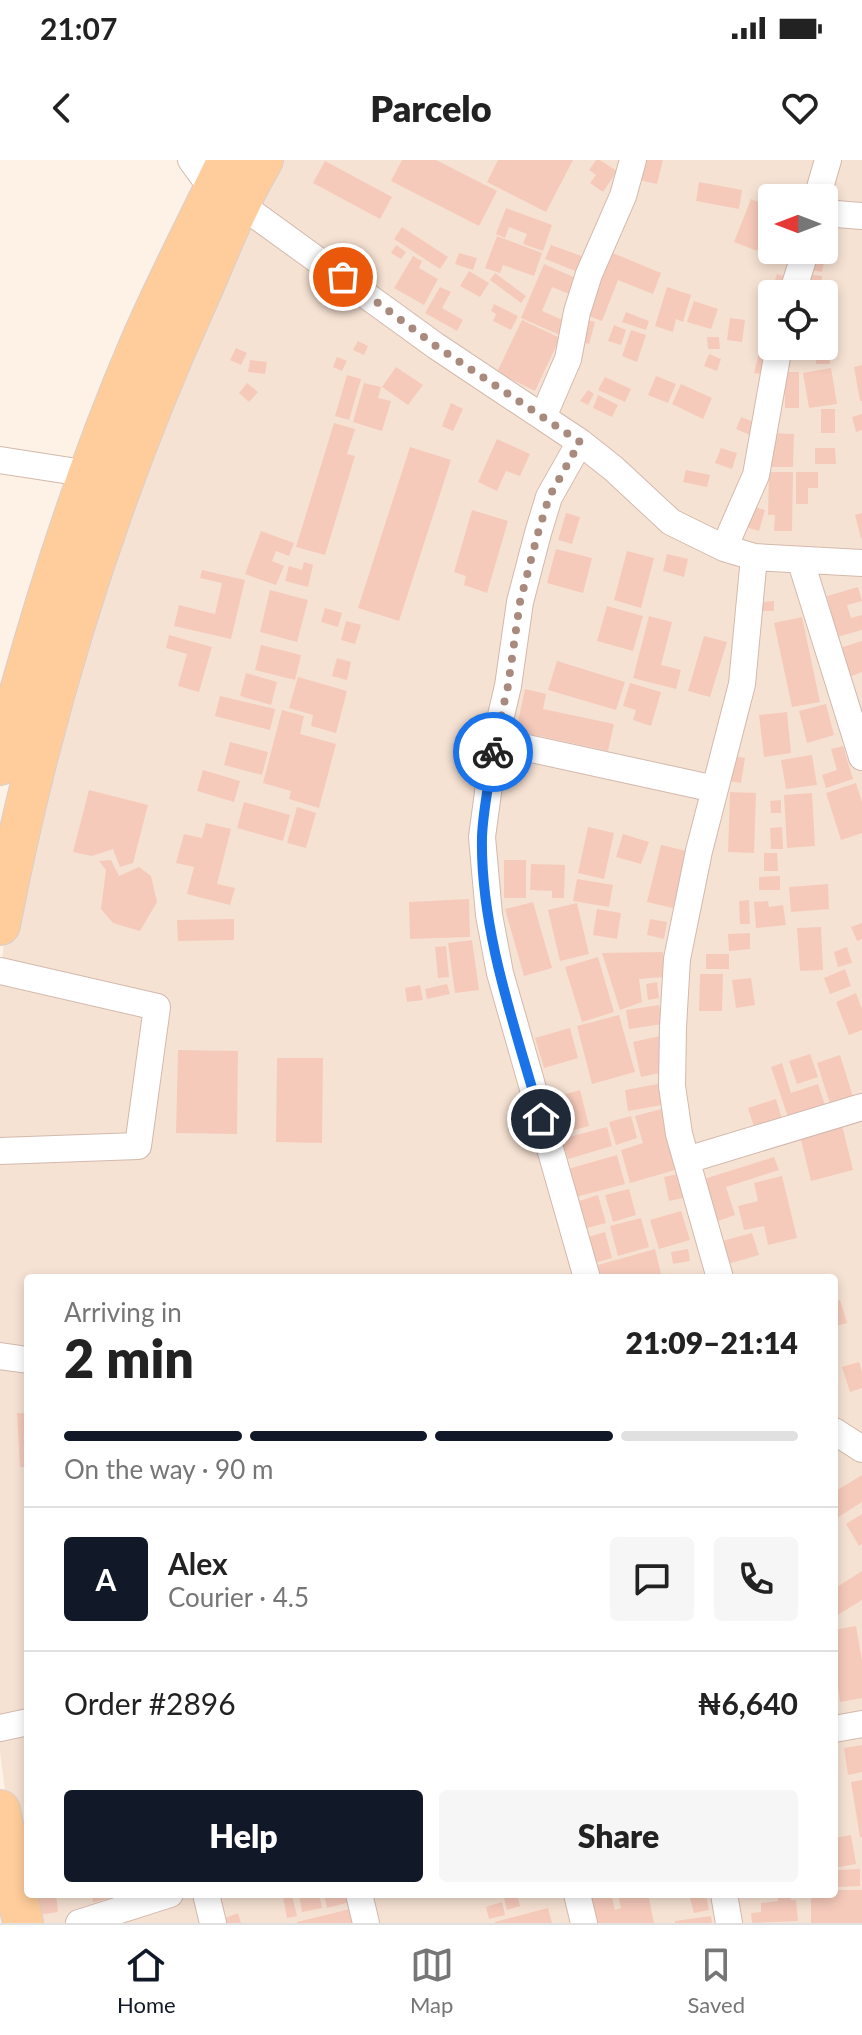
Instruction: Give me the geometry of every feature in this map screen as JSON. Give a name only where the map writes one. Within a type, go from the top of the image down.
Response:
[{"type":"main road","points":[[0,765],[20,687],[67,533],[139,346],[218,179],[263,160]]},
{"type":"main road","points":[[0,925],[20,819],[52,699],[98,547],[169,363],[218,179]]},
{"type":"main road","points":[[0,1810],[23,1923]]},
{"type":"street","points":[[543,417],[568,359],[577,312],[589,274],[623,196],[633,160]]},
{"type":"street","points":[[821,184],[828,160]]},
{"type":"street","points":[[218,179],[436,346],[580,442],[671,522],[724,548],[754,557],[862,563]]},
{"type":"street","points":[[838,214],[862,216]]},
{"type":"street","points":[[724,548],[756,475],[777,360]]},
{"type":"street","points":[[580,442],[549,497],[520,602],[508,686],[495,741],[482,837],[489,915],[500,973],[586,1274]]},
{"type":"street","points":[[0,460],[90,474]]},
{"type":"street","points":[[719,1274],[679,1134],[672,1086],[677,959],[699,851],[742,684],[754,557]]},
{"type":"street","points":[[801,562],[862,757]]},
{"type":"street","points":[[495,741],[715,789]]},
{"type":"street","points":[[0,971],[157,1007],[138,1146],[0,1151]]},
{"type":"street","points":[[687,1160],[862,1107]]},
{"type":"street","points":[[0,1356],[24,1359]]},
{"type":"street","points":[[838,1434],[862,1449]]},
{"type":"street","points":[[0,1728],[24,1723]]},
{"type":"street","points":[[838,1728],[862,1724]]},
{"type":"street","points":[[79,1923],[157,1898]]},
{"type":"street","points":[[207,1898],[213,1923]]},
{"type":"street","points":[[360,1898],[366,1923]]},
{"type":"street","points":[[578,1898],[584,1923]]},
{"type":"street","points":[[725,1898],[729,1923]]},
{"type":"shaded area","points":[[271,160],[862,160],[862,1923],[31,1923],[17,1880],[0,1752],[0,986],[7,904],[196,301]]},
{"type":"building","points":[[402,160],[436,160],[497,191],[479,226],[391,181]]},
{"type":"building","points":[[498,160],[573,160],[546,212],[487,182]]},
{"type":"building","points":[[596,160],[617,171],[603,192],[590,183],[596,175],[589,170]]},
{"type":"building","points":[[639,160],[663,160],[657,184],[635,179]]},
{"type":"building","points":[[325,161],[392,197],[380,219],[313,183]]},
{"type":"building","points":[[699,182],[742,190],[739,209],[696,201]]},
{"type":"building","points":[[751,199],[758,202],[757,251],[734,242]]},
{"type":"building","points":[[506,208],[552,225],[543,251],[523,244],[527,234],[509,227],[505,238],[496,234]]},
{"type":"building","points":[[402,227],[448,257],[440,269],[394,239]]},
{"type":"building","points":[[497,236],[542,253],[534,276],[503,265],[500,273],[485,268]]},
{"type":"building","points":[[396,245],[406,252],[401,259],[391,253]]},
{"type":"building","points":[[551,245],[584,257],[578,272],[545,259]]},
{"type":"building","points":[[608,251],[661,273],[653,294],[618,280],[602,321],[583,314]]},
{"type":"building","points":[[459,253],[477,258],[473,270],[455,264]]},
{"type":"building","points":[[413,256],[422,261],[419,268],[438,279],[424,305],[394,288]]},
{"type":"building","points":[[544,264],[580,280],[574,296],[552,287],[542,311],[567,322],[562,336],[521,318]]},
{"type":"building","points":[[811,264],[824,264],[822,272],[810,270]]},
{"type":"building","points":[[469,271],[489,283],[480,297],[460,286]]},
{"type":"building","points":[[495,273],[526,296],[521,303],[490,280]]},
{"type":"building","points":[[777,274],[789,278],[788,280],[775,280]]},
{"type":"building","points":[[805,274],[822,276],[822,280],[804,280]]},
{"type":"building","points":[[440,287],[451,292],[442,308],[463,320],[457,331],[425,313]]},
{"type":"building","points":[[667,287],[691,295],[683,322],[676,319],[673,332],[655,326]]},
{"type":"building","points":[[694,301],[718,309],[711,329],[687,322]]},
{"type":"building","points":[[494,304],[518,316],[511,330],[493,321],[496,314],[491,311]]},
{"type":"building","points":[[626,312],[649,321],[646,330],[622,322]]},
{"type":"building","points":[[730,318],[745,320],[742,342],[727,340]]},
{"type":"building","points":[[584,319],[595,322],[589,344],[578,341]]},
{"type":"building","points":[[522,320],[560,338],[535,391],[497,372]]},
{"type":"building","points":[[614,325],[626,330],[621,345],[608,341]]},
{"type":"building","points":[[631,330],[646,335],[637,362],[622,356]]},
{"type":"building","points":[[707,337],[719,337],[720,349],[708,349]]},
{"type":"building","points":[[358,341],[368,346],[364,355],[353,350]]},
{"type":"building","points":[[236,348],[247,353],[241,365],[230,360]]},
{"type":"building","points":[[709,354],[721,359],[717,371],[704,366]]},
{"type":"building","points":[[337,357],[347,361],[342,371],[333,367]]},
{"type":"building","points":[[758,357],[758,360],[768,360],[765,375],[754,373]]},
{"type":"building","points":[[250,360],[267,362],[265,374],[248,372]]},
{"type":"building","points":[[816,360],[830,360],[830,364],[816,364]]},
{"type":"building","points":[[862,365],[862,401],[860,401],[854,367]]},
{"type":"building","points":[[396,367],[423,385],[408,405],[382,387]]},
{"type":"building","points":[[831,368],[837,404],[809,408],[803,373]]},
{"type":"building","points":[[785,372],[799,372],[799,408],[785,408]]},
{"type":"building","points":[[347,375],[361,379],[349,420],[335,416]]},
{"type":"building","points":[[656,376],[676,384],[668,403],[648,395]]},
{"type":"building","points":[[605,377],[631,389],[625,402],[598,390]]},
{"type":"building","points":[[247,383],[258,392],[249,402],[239,393]]},
{"type":"building","points":[[364,383],[381,387],[378,398],[391,401],[382,431],[353,422]]},
{"type":"building","points":[[681,384],[712,398],[703,419],[672,404]]},
{"type":"building","points":[[588,390],[594,394],[588,405],[580,401]]},
{"type":"building","points":[[598,395],[618,405],[612,417],[593,408]]},
{"type":"building","points":[[451,403],[463,409],[453,431],[442,426]]},
{"type":"building","points":[[821,409],[835,409],[835,433],[821,433]]},
{"type":"building","points":[[862,414],[862,430],[856,432],[852,417]]},
{"type":"building","points":[[741,417],[759,424],[754,437],[736,429]]},
{"type":"building","points":[[334,423],[355,429],[347,454],[355,456],[325,555],[296,547]]},
{"type":"building","points":[[772,433],[794,434],[793,467],[771,467]]},
{"type":"building","points":[[497,439],[530,454],[520,476],[506,471],[497,491],[478,482]]},
{"type":"building","points":[[410,447],[451,460],[399,621],[358,608]]},
{"type":"building","points":[[721,448],[737,453],[732,469],[715,463]]},
{"type":"building","points":[[815,448],[835,448],[836,464],[815,464]]},
{"type":"building","points":[[686,470],[710,475],[707,487],[683,482]]},
{"type":"building","points":[[769,472],[793,472],[792,531],[774,531],[775,515],[768,515]]},
{"type":"building","points":[[796,472],[818,472],[818,488],[808,488],[808,504],[796,504]]},
{"type":"building","points":[[752,506],[765,510],[759,531],[746,527]]},
{"type":"building","points":[[472,510],[508,521],[487,593],[464,585],[466,576],[454,572]]},
{"type":"building","points":[[566,513],[580,517],[572,544],[558,540]]},
{"type":"building","points":[[862,513],[862,538],[861,538],[855,515]]},
{"type":"building","points":[[261,531],[294,543],[289,556],[276,551],[272,561],[284,566],[276,585],[245,574]]},
{"type":"building","points":[[556,549],[592,558],[583,593],[547,583]]},
{"type":"building","points":[[627,551],[654,558],[641,608],[614,600]]},
{"type":"building","points":[[667,554],[688,559],[684,577],[663,571]]},
{"type":"building","points":[[304,562],[313,565],[308,587],[285,581],[289,566],[302,570]]},
{"type":"building","points":[[202,570],[245,580],[231,639],[174,626],[179,605],[215,614],[222,583],[200,578]]},
{"type":"building","points":[[858,587],[862,601],[847,605],[851,618],[862,615],[862,630],[837,637],[827,596]]},
{"type":"building","points":[[270,590],[308,600],[297,642],[260,632]]},
{"type":"building","points":[[774,601],[774,611],[763,611],[762,602]]},
{"type":"building","points":[[607,606],[643,616],[633,651],[597,641]]},
{"type":"building","points":[[325,608],[342,613],[338,627],[321,622]]},
{"type":"building","points":[[649,616],[672,622],[661,665],[681,670],[676,689],[633,678]]},
{"type":"building","points":[[802,617],[820,702],[792,707],[774,623]]},
{"type":"building","points":[[346,621],[361,625],[355,644],[341,640]]},
{"type":"building","points":[[169,635],[212,647],[199,692],[178,686],[187,654],[166,648]]},
{"type":"building","points":[[704,636],[727,642],[710,697],[688,691]]},
{"type":"building","points":[[862,641],[862,672],[849,677],[840,648]]},
{"type":"building","points":[[261,645],[301,655],[295,680],[255,670]]},
{"type":"building","points":[[337,658],[351,662],[347,680],[332,676]]},
{"type":"building","points":[[557,661],[625,682],[616,710],[548,690]]},
{"type":"building","points":[[246,673],[277,682],[271,705],[240,696]]},
{"type":"building","points":[[298,677],[347,691],[336,733],[311,726],[313,715],[289,708]]},
{"type":"building","points":[[630,683],[661,692],[651,726],[633,720],[636,710],[623,706]]},
{"type":"building","points":[[525,689],[546,694],[543,709],[614,724],[608,751],[516,731]]},
{"type":"building","points":[[220,696],[275,709],[270,730],[215,716]]},
{"type":"building","points":[[826,704],[834,735],[807,743],[799,711]]},
{"type":"building","points":[[282,710],[304,716],[300,734],[336,744],[319,808],[289,799],[291,791],[263,783]]},
{"type":"building","points":[[787,712],[791,753],[764,757],[759,715]]},
{"type":"building","points":[[230,742],[268,752],[262,775],[224,765]]},
{"type":"building","points":[[843,746],[853,779],[826,788],[822,775],[837,770],[831,749]]},
{"type":"building","points":[[812,755],[817,785],[786,789],[781,760]]},
{"type":"building","points":[[733,756],[745,758],[741,783],[729,781]]},
{"type":"building","points":[[203,770],[240,781],[234,802],[197,791]]},
{"type":"building","points":[[856,783],[862,802],[862,833],[841,840],[826,793]]},
{"type":"building","points":[[89,790],[148,805],[133,863],[120,867],[113,849],[92,856],[73,852]]},
{"type":"building","points":[[730,792],[756,793],[754,853],[728,852]]},
{"type":"building","points":[[812,793],[815,846],[787,848],[784,795]]},
{"type":"building","points":[[781,800],[781,813],[771,813],[770,801]]},
{"type":"building","points":[[244,802],[290,815],[283,841],[237,828]]},
{"type":"building","points":[[297,807],[316,813],[306,848],[287,843]]},
{"type":"building","points":[[206,823],[231,829],[217,884],[235,888],[230,905],[187,894],[194,867],[176,863],[184,834],[202,838]]},
{"type":"building","points":[[588,827],[614,833],[604,879],[578,873]]},
{"type":"building","points":[[782,827],[783,849],[771,849],[770,828]]},
{"type":"building","points":[[623,834],[649,842],[641,864],[616,857]]},
{"type":"building","points":[[661,845],[687,851],[673,908],[647,902]]},
{"type":"building","points":[[764,853],[777,853],[778,871],[764,871]]},
{"type":"building","points":[[111,860],[119,876],[139,867],[151,876],[157,902],[140,931],[113,923],[101,909],[106,870],[99,861]]},
{"type":"building","points":[[504,860],[526,860],[526,898],[504,898]]},
{"type":"building","points":[[531,864],[565,865],[564,898],[552,898],[552,891],[530,890]]},
{"type":"building","points":[[780,876],[780,890],[759,890],[759,877]]},
{"type":"building","points":[[577,879],[613,885],[609,907],[573,901]]},
{"type":"building","points":[[828,884],[829,909],[791,912],[789,887]]},
{"type":"building","points":[[469,899],[470,937],[410,939],[409,902]]},
{"type":"building","points":[[749,900],[750,924],[740,924],[739,901]]},
{"type":"building","points":[[768,901],[769,907],[783,905],[786,925],[756,928],[754,902]]},
{"type":"building","points":[[533,902],[552,968],[524,976],[505,909]]},
{"type":"building","points":[[577,903],[589,954],[560,961],[548,910]]},
{"type":"building","points":[[597,909],[621,913],[617,939],[593,935]]},
{"type":"building","points":[[234,919],[234,940],[178,941],[177,920]]},
{"type":"building","points":[[650,919],[667,922],[664,939],[647,935]]},
{"type":"building","points":[[862,923],[862,939],[857,941],[851,927]]},
{"type":"building","points":[[821,927],[823,970],[800,971],[797,928]]},
{"type":"building","points":[[750,933],[750,949],[729,951],[728,934]]},
{"type":"building","points":[[472,940],[479,990],[455,993],[448,943]]},
{"type":"building","points":[[446,946],[449,977],[438,978],[435,947]]},
{"type":"building","points":[[847,947],[852,963],[838,967],[834,952]]},
{"type":"building","points":[[663,952],[664,977],[639,979],[642,1002],[620,1010],[602,953]]},
{"type":"building","points":[[706,954],[729,954],[729,969],[706,969]]},
{"type":"building","points":[[598,957],[614,1012],[582,1022],[565,967]]},
{"type":"building","points":[[845,969],[851,986],[830,994],[824,978]]},
{"type":"building","points":[[700,974],[723,974],[722,1011],[699,1011]]},
{"type":"building","points":[[751,978],[755,1005],[736,1008],[732,980]]},
{"type":"building","points":[[657,982],[659,998],[648,1000],[646,984]]},
{"type":"building","points":[[447,984],[450,994],[427,999],[425,989]]},
{"type":"building","points":[[420,985],[423,1000],[407,1002],[405,988]]},
{"type":"building","points":[[856,993],[862,1009],[862,1030],[849,1035],[836,1002]]},
{"type":"building","points":[[659,1005],[663,1024],[629,1029],[626,1010]]},
{"type":"building","points":[[619,1015],[635,1072],[592,1084],[577,1026]]},
{"type":"building","points":[[570,1028],[578,1058],[544,1068],[535,1038]]},
{"type":"building","points":[[660,1036],[668,1071],[641,1077],[633,1042]]},
{"type":"building","points":[[178,1050],[238,1051],[237,1134],[176,1133]]},
{"type":"building","points":[[810,1054],[818,1077],[797,1084],[789,1061]]},
{"type":"building","points":[[840,1055],[855,1103],[832,1110],[817,1063]]},
{"type":"building","points":[[277,1058],[323,1058],[322,1143],[276,1142]]},
{"type":"building","points":[[782,1063],[791,1093],[818,1084],[826,1108],[789,1120],[771,1067]]},
{"type":"building","points":[[658,1084],[662,1105],[628,1111],[625,1090]]},
{"type":"building","points":[[580,1090],[589,1126],[559,1134],[549,1099]]},
{"type":"building","points":[[776,1099],[783,1122],[755,1130],[748,1108]]},
{"type":"building","points":[[665,1108],[682,1168],[630,1183],[621,1150],[643,1143],[635,1116]]},
{"type":"building","points":[[631,1116],[637,1138],[616,1145],[609,1122]]},
{"type":"building","points":[[842,1125],[853,1170],[811,1181],[800,1136]]},
{"type":"building","points":[[607,1127],[612,1146],[568,1159],[562,1139]]},
{"type":"building","points":[[617,1155],[625,1184],[576,1197],[568,1169]]},
{"type":"building","points":[[774,1157],[779,1170],[726,1187],[735,1215],[718,1221],[704,1179]]},
{"type":"building","points":[[678,1174],[683,1198],[669,1201],[664,1177]]},
{"type":"building","points":[[782,1176],[797,1238],[768,1245],[764,1226],[744,1230],[738,1206],[758,1201],[754,1183]]},
{"type":"building","points":[[629,1189],[636,1215],[613,1222],[605,1195]]},
{"type":"building","points":[[598,1195],[606,1223],[587,1228],[579,1201]]},
{"type":"building","points":[[681,1211],[690,1240],[659,1249],[650,1220]]},
{"type":"building","points":[[641,1218],[649,1247],[618,1256],[610,1226]]},
{"type":"building","points":[[605,1232],[612,1258],[595,1263],[588,1237]]},
{"type":"building","points":[[752,1233],[759,1255],[728,1264],[722,1241]]},
{"type":"building","points":[[655,1249],[661,1274],[600,1274],[598,1265]]},
{"type":"building","points":[[688,1249],[690,1261],[673,1264],[671,1252]]},
{"type":"building","points":[[838,1301],[847,1323],[838,1325]]},
{"type":"building","points":[[859,1362],[862,1388],[850,1392],[842,1367]]},
{"type":"building","points":[[17,1413],[24,1413],[24,1467],[20,1467]]},
{"type":"building","points":[[862,1475],[862,1502],[838,1517],[838,1490]]},
{"type":"building","points":[[862,1514],[862,1544],[859,1546],[846,1524]]},
{"type":"building","points":[[862,1571],[862,1600],[838,1615],[838,1586]]},
{"type":"building","points":[[856,1626],[862,1661],[862,1698],[840,1702],[838,1629]]},
{"type":"building","points":[[862,1745],[862,1772],[848,1775],[844,1748]]},
{"type":"building","points":[[862,1780],[862,1837],[860,1837],[851,1782]]},
{"type":"building","points":[[851,1835],[856,1864],[838,1867],[838,1837]]},
{"type":"building","points":[[860,1869],[860,1886],[838,1887],[838,1870]]},
{"type":"building","points":[[838,1890],[862,1890],[862,1923],[811,1923],[811,1898],[838,1898]]},
{"type":"building","points":[[36,1898],[56,1898],[58,1912],[38,1915]]},
{"type":"building","points":[[283,1898],[293,1898],[297,1916],[287,1918]]},
{"type":"building","points":[[300,1898],[320,1898],[322,1908],[302,1912]]},
{"type":"building","points":[[325,1898],[349,1898],[350,1902],[327,1908]]},
{"type":"building","points":[[504,1898],[518,1898],[520,1906],[507,1910]]},
{"type":"building","points":[[591,1898],[612,1898],[615,1910],[621,1908],[619,1898],[649,1898],[654,1923],[596,1923]]},
{"type":"building","points":[[690,1898],[707,1898],[709,1910],[694,1913]]},
{"type":"building","points":[[778,1898],[796,1900],[798,1921],[752,1923],[751,1913],[761,1912],[761,1903],[778,1901]]},
{"type":"building","points":[[502,1902],[505,1915],[489,1919],[486,1907]]},
{"type":"building","points":[[548,1908],[552,1923],[495,1923],[495,1922]]},
{"type":"building","points":[[350,1909],[353,1923],[297,1923],[297,1922]]},
{"type":"building","points":[[238,1913],[241,1923],[223,1923],[222,1919]]},
{"type":"building","points":[[711,1916],[712,1923],[675,1923],[675,1921]]},
{"type":"way so far","points":[[343,277],[436,346],[580,442],[549,497],[538,533],[520,602],[508,686],[493,752]]},
{"type":"route","points":[[493,752],[482,837],[489,915],[500,973],[541,1119]]}]
